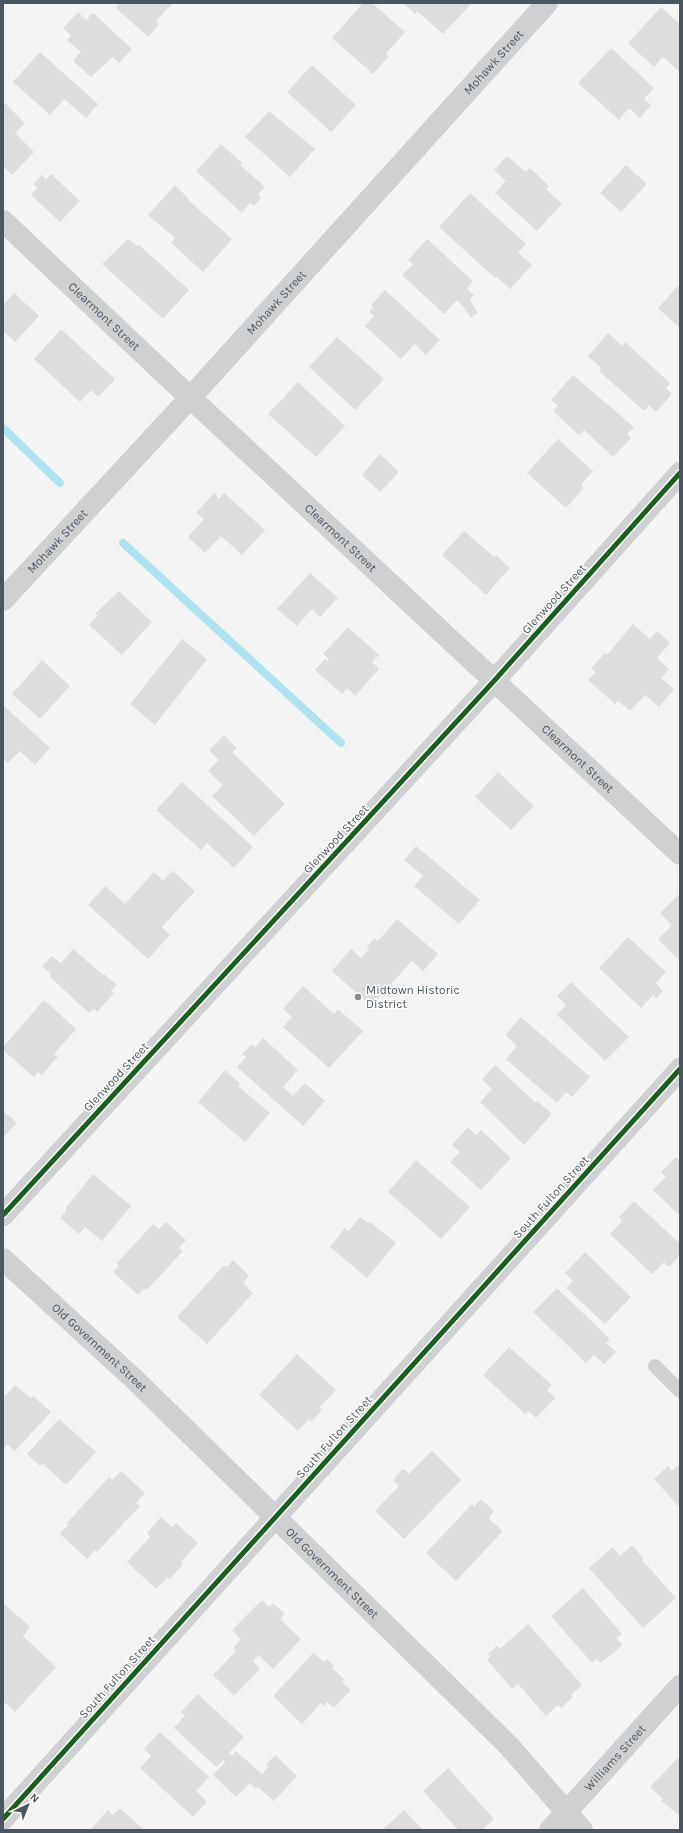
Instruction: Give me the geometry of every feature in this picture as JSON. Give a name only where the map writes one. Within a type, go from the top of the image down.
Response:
[{"type":"street","name":"Mohawk Street","points":[[3,600],[190,398],[547,3]]},
{"type":"street","name":"Clearmont Street","points":[[3,221],[190,398],[680,854]]},
{"type":"street","name":"Glenwood Street","points":[[3,1215],[494,681],[680,473]]},
{"type":"street","name":"South Fulton Street","points":[[3,1818],[680,1069]]},
{"type":"street","name":"Old Government Street","points":[[3,1258],[133,1378],[509,1746],[582,1830]]},
{"type":"street","name":"Williams Street","points":[[550,1830],[680,1686]]},
{"type":"lane","points":[[655,1366],[680,1391]]},
{"type":"building","points":[[120,3],[173,3],[156,21],[159,24],[148,37],[116,8]]},
{"type":"building","points":[[363,3],[372,3],[405,32],[386,54],[389,56],[373,74],[332,38]]},
{"type":"building","points":[[403,3],[472,3],[443,34],[417,11],[415,14]]},
{"type":"building","points":[[661,7],[680,24],[680,72],[663,57],[654,67],[628,43]]},
{"type":"building","points":[[78,12],[86,20],[93,13],[132,49],[119,63],[113,57],[91,77],[73,61],[81,52],[67,40],[71,35],[63,28]]},
{"type":"building","points":[[611,48],[654,88],[644,99],[651,105],[640,118],[629,108],[619,120],[578,83]]},
{"type":"building","points":[[40,52],[98,104],[86,118],[64,99],[50,115],[13,82]]},
{"type":"building","points":[[312,65],[356,105],[331,132],[287,92]]},
{"type":"building","points":[[3,101],[25,123],[15,133],[34,152],[12,175],[3,166]]},
{"type":"building","points":[[269,111],[315,149],[290,177],[245,137]]},
{"type":"building","points":[[221,144],[242,163],[240,165],[265,187],[258,194],[261,198],[254,206],[250,203],[242,213],[196,171]]},
{"type":"building","points":[[507,156],[526,172],[530,168],[549,186],[546,189],[562,204],[537,231],[495,193],[506,181],[494,170]]},
{"type":"building","points":[[626,165],[647,184],[621,212],[600,193]]},
{"type":"building","points":[[51,174],[80,201],[60,222],[31,195],[37,188],[33,184],[42,175],[46,179]]},
{"type":"building","points":[[175,185],[188,198],[187,199],[232,239],[203,272],[171,243],[175,238],[148,215]]},
{"type":"building","points":[[470,193],[526,244],[518,253],[532,265],[510,289],[496,276],[495,278],[439,227]]},
{"type":"building","points":[[128,239],[137,246],[139,245],[189,290],[163,319],[102,264]]},
{"type":"building","points":[[427,239],[473,281],[467,289],[474,295],[470,300],[478,313],[471,318],[457,300],[444,314],[402,275],[413,264],[408,260]]},
{"type":"building","points":[[680,284],[680,328],[658,308]]},
{"type":"building","points":[[385,290],[440,340],[426,355],[415,344],[401,359],[365,326],[374,316],[369,312],[373,307],[371,305]]},
{"type":"building","points":[[14,293],[39,316],[15,342],[3,331],[3,305]]},
{"type":"building","points":[[61,329],[115,379],[98,397],[91,390],[80,402],[34,359]]},
{"type":"building","points":[[608,333],[622,346],[625,342],[670,383],[666,388],[672,394],[656,412],[649,405],[644,411],[599,371],[601,368],[588,356]]},
{"type":"building","points":[[337,337],[384,379],[355,410],[309,367]]},
{"type":"building","points":[[573,375],[634,427],[627,434],[631,438],[613,457],[584,430],[579,435],[553,411],[558,406],[551,400]]},
{"type":"building","points":[[298,382],[345,426],[316,457],[268,414]]},
{"type":"building","points":[[558,439],[593,471],[581,485],[584,488],[566,508],[527,473]]},
{"type":"building","points":[[380,454],[399,472],[380,492],[362,475]]},
{"type":"building","points":[[214,493],[219,499],[224,493],[265,530],[242,555],[221,536],[205,553],[188,537],[204,519],[196,513]]},
{"type":"building","points":[[464,531],[494,557],[496,555],[510,568],[486,595],[442,555]]},
{"type":"building","points":[[310,573],[338,598],[320,617],[312,609],[297,626],[277,609]]},
{"type":"building","points":[[119,591],[152,622],[122,655],[89,625],[98,615],[95,614]]},
{"type":"building","points":[[633,624],[650,639],[657,631],[670,643],[657,658],[669,669],[661,678],[674,689],[659,707],[645,695],[630,711],[618,701],[615,704],[588,680],[596,672],[591,668],[605,653],[607,655]]},
{"type":"building","points":[[348,627],[379,655],[372,662],[379,669],[355,696],[347,688],[342,694],[315,670],[325,659],[327,661],[329,659],[323,654]]},
{"type":"building","points":[[182,639],[207,659],[155,725],[130,704]]},
{"type":"building","points":[[42,660],[70,686],[40,719],[12,694]]},
{"type":"building","points":[[3,705],[50,748],[35,765],[20,751],[8,763],[3,759]]},
{"type":"building","points":[[224,735],[237,748],[232,752],[285,804],[254,836],[212,796],[223,785],[208,771],[219,760],[209,750]]},
{"type":"building","points":[[498,772],[534,806],[511,830],[475,797]]},
{"type":"building","points":[[182,782],[253,847],[234,868],[207,843],[201,850],[156,810]]},
{"type":"building","points":[[416,846],[480,900],[459,924],[414,886],[423,876],[404,860]]},
{"type":"building","points":[[173,871],[195,891],[162,927],[170,935],[148,959],[88,905],[105,886],[125,904],[154,872],[163,880]]},
{"type":"building","points":[[679,894],[680,961],[658,939],[672,925],[660,913]]},
{"type":"building","points":[[397,919],[438,954],[423,971],[412,961],[371,1006],[332,971],[351,949],[361,958],[369,949],[367,947],[374,938],[378,941]]},
{"type":"building","points":[[628,937],[666,972],[656,983],[663,991],[656,998],[653,995],[641,1008],[599,968]]},
{"type":"building","points":[[73,949],[117,985],[111,991],[114,993],[97,1012],[94,1009],[89,1013],[49,976],[51,974],[42,966],[52,956],[61,963]]},
{"type":"building","points":[[571,982],[629,1037],[605,1061],[557,1015],[566,1005],[557,996]]},
{"type":"building","points":[[303,986],[334,1014],[338,1009],[363,1031],[329,1068],[283,1027],[292,1017],[283,1009]]},
{"type":"building","points":[[44,1000],[76,1029],[54,1054],[58,1057],[42,1075],[38,1072],[34,1077],[3,1050],[3,1047]]},
{"type":"building","points":[[521,1017],[590,1077],[572,1097],[566,1092],[557,1103],[506,1059],[517,1046],[505,1035]]},
{"type":"building","points":[[263,1038],[298,1070],[283,1087],[293,1096],[305,1083],[325,1101],[303,1126],[237,1067],[246,1057],[242,1054],[252,1044],[255,1047]]},
{"type":"building","points":[[495,1065],[536,1103],[537,1101],[552,1114],[524,1145],[480,1102],[492,1089],[482,1079]]},
{"type":"building","points":[[225,1070],[240,1084],[238,1086],[270,1113],[245,1142],[198,1102]]},
{"type":"building","points":[[3,1111],[17,1123],[3,1138]]},
{"type":"building","points":[[468,1127],[476,1135],[481,1130],[511,1158],[481,1190],[450,1162],[460,1152],[452,1145]]},
{"type":"building","points":[[676,1157],[680,1161],[680,1216],[653,1190],[666,1177],[661,1172]]},
{"type":"building","points":[[416,1160],[470,1207],[441,1239],[388,1192]]},
{"type":"building","points":[[93,1174],[131,1206],[102,1241],[85,1227],[79,1234],[60,1218],[67,1210],[65,1209]]},
{"type":"building","points":[[634,1201],[678,1242],[680,1239],[680,1255],[669,1267],[664,1262],[652,1274],[610,1234],[622,1221],[619,1217]]},
{"type":"building","points":[[360,1217],[368,1223],[370,1222],[396,1243],[367,1278],[330,1247],[345,1228],[349,1231]]},
{"type":"building","points":[[166,1222],[186,1240],[179,1248],[183,1251],[147,1290],[145,1288],[138,1295],[113,1272],[119,1266],[117,1263],[153,1224],[159,1229]]},
{"type":"building","points":[[585,1252],[631,1297],[605,1324],[566,1288],[573,1281],[565,1273]]},
{"type":"building","points":[[233,1260],[249,1276],[243,1283],[253,1293],[207,1344],[177,1317],[224,1265],[227,1267]]},
{"type":"building","points":[[557,1288],[610,1339],[606,1343],[616,1352],[604,1364],[594,1355],[586,1363],[533,1312]]},
{"type":"building","points":[[509,1347],[552,1385],[547,1390],[555,1398],[536,1418],[528,1411],[525,1414],[483,1375]]},
{"type":"building","points":[[297,1354],[336,1390],[319,1408],[322,1410],[311,1422],[309,1419],[298,1431],[259,1395]]},
{"type":"building","points":[[15,1385],[31,1398],[33,1396],[51,1412],[15,1451],[7,1444],[3,1450],[3,1398]]},
{"type":"building","points":[[59,1419],[96,1452],[66,1485],[43,1464],[40,1466],[27,1454]]},
{"type":"building","points":[[432,1451],[461,1480],[404,1539],[375,1511],[399,1486],[393,1480],[400,1472],[403,1469],[409,1474]]},
{"type":"building","points":[[678,1465],[680,1467],[680,1508],[654,1479],[668,1466],[672,1471]]},
{"type":"building","points":[[121,1471],[145,1493],[136,1503],[140,1506],[97,1552],[95,1550],[87,1559],[60,1534],[68,1525],[66,1524],[109,1477],[112,1480]]},
{"type":"building","points":[[481,1499],[494,1511],[488,1518],[503,1531],[456,1581],[426,1553],[472,1504],[474,1507]]},
{"type":"building","points":[[161,1517],[172,1527],[176,1523],[198,1543],[181,1562],[183,1564],[170,1579],[168,1577],[156,1589],[127,1562],[150,1537],[147,1533]]},
{"type":"building","points":[[632,1545],[644,1559],[642,1560],[676,1598],[643,1628],[589,1568],[613,1547],[620,1556]]},
{"type":"building","points":[[583,1588],[622,1634],[616,1638],[623,1645],[601,1663],[597,1659],[592,1663],[551,1616]]},
{"type":"building","points":[[262,1600],[269,1607],[273,1603],[285,1614],[280,1619],[301,1639],[273,1669],[259,1655],[253,1661],[260,1669],[234,1696],[213,1675],[236,1651],[233,1648],[241,1639],[232,1630]]},
{"type":"building","points":[[3,1603],[30,1627],[23,1636],[56,1667],[15,1712],[3,1701]]},
{"type":"building","points":[[528,1624],[582,1685],[571,1695],[573,1697],[561,1708],[558,1705],[546,1716],[518,1684],[512,1689],[487,1660],[490,1657],[488,1654],[497,1646],[500,1649]]},
{"type":"building","points":[[313,1653],[325,1662],[327,1659],[334,1666],[332,1668],[344,1679],[342,1682],[351,1690],[334,1708],[327,1702],[324,1706],[321,1703],[302,1724],[273,1696]]},
{"type":"building","points":[[198,1694],[244,1737],[229,1753],[232,1756],[236,1751],[262,1774],[268,1767],[266,1765],[275,1755],[297,1776],[274,1801],[258,1787],[256,1789],[250,1783],[236,1797],[213,1775],[225,1762],[223,1760],[216,1767],[174,1728],[185,1715],[181,1712]]},
{"type":"building","points":[[160,1732],[209,1777],[196,1791],[207,1802],[193,1817],[140,1768],[151,1756],[144,1749]]},
{"type":"building","points":[[680,1756],[680,1816],[661,1801],[663,1799],[650,1787]]},
{"type":"building","points":[[448,1768],[494,1819],[482,1830],[458,1830],[423,1791]]},
{"type":"building","points":[[120,1808],[144,1830],[90,1830],[108,1810],[113,1815]]},
{"type":"building","points":[[404,1810],[423,1830],[382,1830],[389,1824]]},
{"type":"waterway","points":[[3,428],[60,483]]},
{"type":"waterway","points":[[123,543],[341,743]]},
{"type":"cycle path","points":[[3,1215],[494,681],[680,473]]},
{"type":"cycle path","points":[[3,1819],[680,1069]]},
{"type":"place","name":"Midtown Historic District","points":[[358,997]]}]
